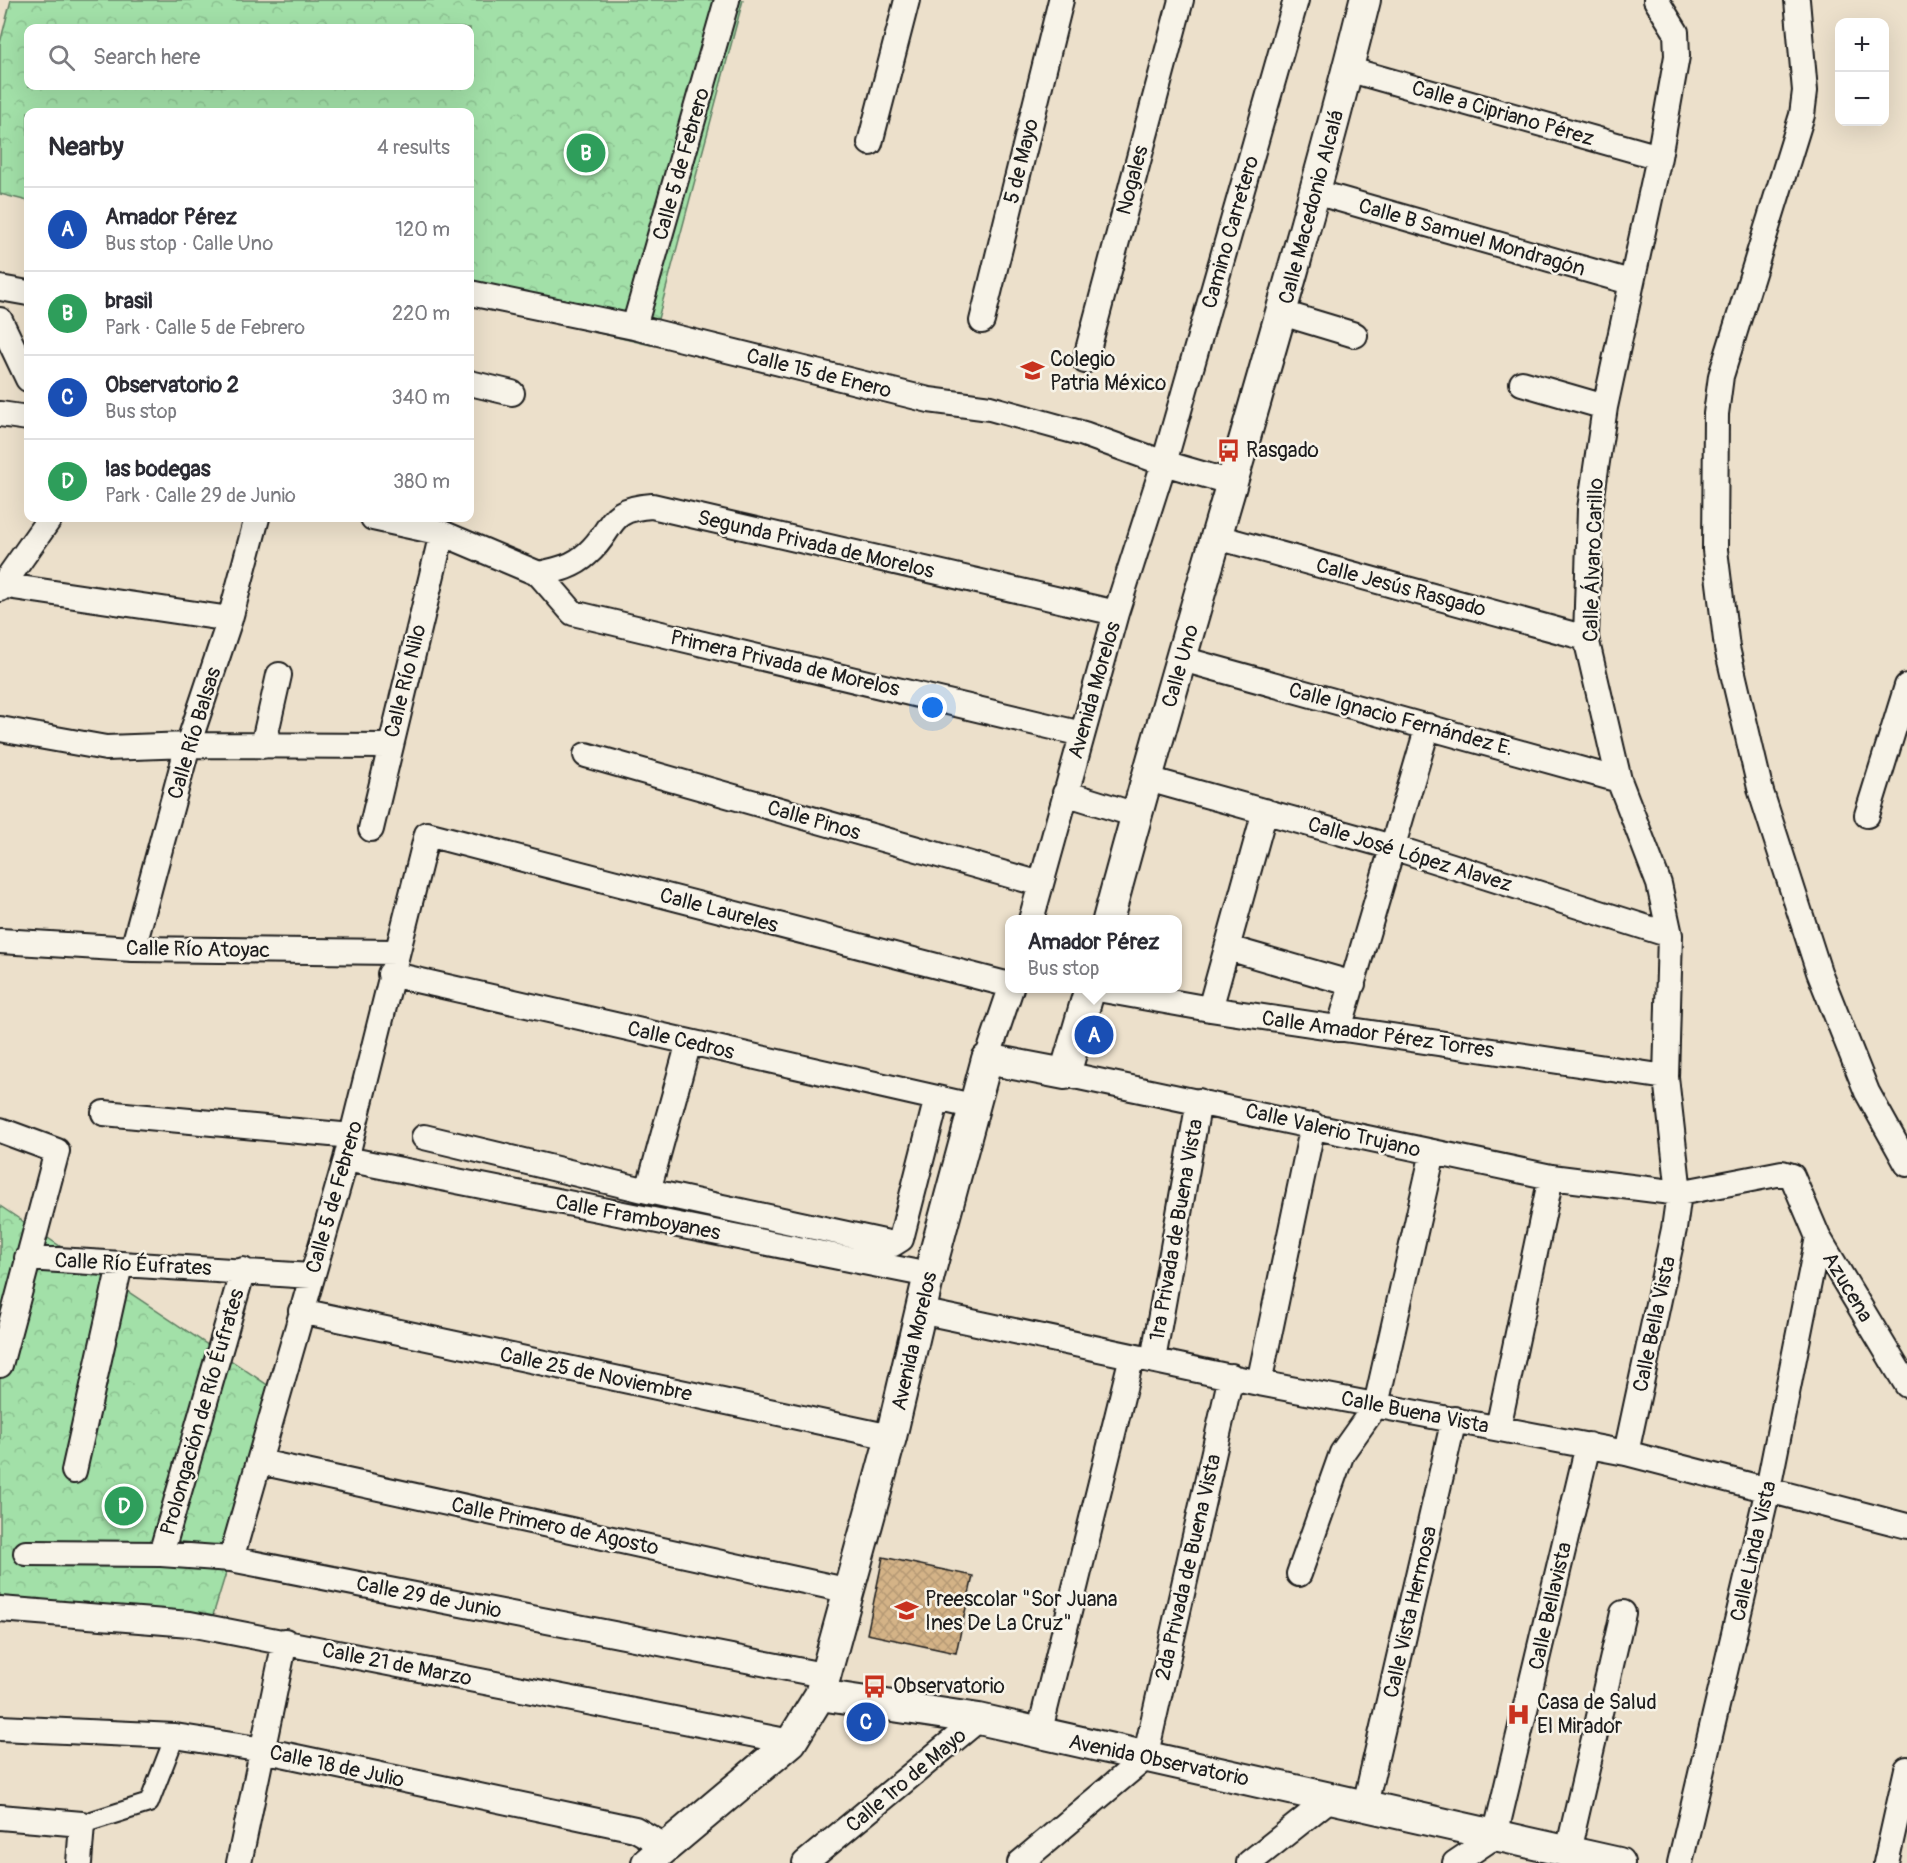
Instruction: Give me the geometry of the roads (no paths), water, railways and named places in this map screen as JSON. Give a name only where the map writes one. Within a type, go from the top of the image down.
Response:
[{"type":"street","name":"Calle 5 de Febrero","points":[[634,327],[727,0]]},
{"type":"street","points":[[870,143],[907,0]]},
{"type":"street","name":"5 de Mayo","points":[[982,321],[1061,0]]},
{"type":"street","name":"Nogales","points":[[1085,361],[1181,0]]},
{"type":"street","name":"Camino Carretero","points":[[1164,463],[1296,0]]},
{"type":"street","name":"Calle Macedonio Alcalá","points":[[1254,414],[1365,0]]},
{"type":"street","name":"Calle Álvaro Carillo","points":[[1656,0],[1676,32],[1677,56],[1659,157],[1630,282],[1605,407],[1590,509],[1586,638],[1619,780],[1659,884],[1670,935],[1666,1077],[1679,1193]]},
{"type":"street","points":[[1797,0],[1805,91],[1802,115],[1721,376],[1716,414],[1715,550],[1727,648],[1761,792],[1819,972],[1867,1092],[1907,1164]]},
{"type":"street","name":"Calle a Cipriano Pérez","points":[[1347,69],[1659,157]]},
{"type":"street","name":"Calle B Samuel Mondragón","points":[[1315,192],[1630,282]]},
{"type":"street","points":[[0,288],[24,292]]},
{"type":"street","name":"Calle 15 de Enero","points":[[474,294],[634,327],[929,400],[990,408],[1084,434],[1164,463],[1233,483]]},
{"type":"street","points":[[1282,313],[1355,336]]},
{"type":"street","points":[[0,320],[24,371]]},
{"type":"street","points":[[1522,384],[1605,407]]},
{"type":"street","points":[[474,385],[512,393]]},
{"type":"street","points":[[0,414],[24,417]]},
{"type":"street","name":"Calle Uno","points":[[1109,915],[1136,815],[1254,414]]},
{"type":"street","name":"Avenida Morelos","points":[[1032,915],[1116,613],[1164,463]]},
{"type":"street","name":"Segunda Privada de Morelos","points":[[539,574],[568,567],[588,554],[613,519],[631,508],[652,507],[1116,613]]},
{"type":"street","points":[[47,522],[1,587],[230,619]]},
{"type":"street","name":"Calle Río Balsas","points":[[133,949],[188,745],[230,619],[256,522]]},
{"type":"street","points":[[391,522],[442,533],[539,574]]},
{"type":"street","name":"Calle Río Nilo","points":[[371,829],[389,746],[442,533]]},
{"type":"street","name":"Calle Jesús Rasgado","points":[[1217,537],[1586,638]]},
{"type":"street","name":"Primera Privada de Morelos","points":[[539,574],[573,613],[1082,734]]},
{"type":"street","name":"Calle Ignacio Fernández E.","points":[[1182,659],[1619,780]]},
{"type":"street","points":[[263,746],[279,675]]},
{"type":"street","points":[[1867,815],[1907,686]]},
{"type":"street","points":[[1340,1029],[1428,726]]},
{"type":"street","points":[[0,729],[106,748],[188,745],[389,746]]},
{"type":"street","name":"Calle Pinos","points":[[586,755],[1041,884]]},
{"type":"street","name":"Calle José López Alavez","points":[[1148,779],[1392,848],[1670,935]]},
{"type":"street","points":[[1065,793],[1136,815]]},
{"type":"street","points":[[1210,1009],[1265,811]]},
{"type":"street","name":"Calle 5 de Febrero","points":[[231,1559],[349,1148],[393,963],[427,834]]},
{"type":"street","name":"Calle Laureles","points":[[427,834],[1005,986]]},
{"type":"street","name":"Calle Río Atoyac","points":[[0,941],[393,963]]},
{"type":"street","points":[[1228,948],[1353,984]]},
{"type":"street","name":"Calle Cedros","points":[[393,963],[689,1042],[972,1106]]},
{"type":"street","name":"Avenida Morelos","points":[[656,1855],[791,1742],[824,1685],[891,1437],[972,1106],[1008,993]]},
{"type":"street","points":[[1065,1074],[1089,993]]},
{"type":"street","name":"Calle Amador Pérez Torres","points":[[1119,993],[1340,1029],[1666,1077]]},
{"type":"street","points":[[648,1191],[689,1042]]},
{"type":"street","name":"Calle Valerio Trujano","points":[[987,1059],[1199,1101],[1551,1177],[1679,1193],[1782,1173],[1792,1176],[1796,1186]]},
{"type":"street","points":[[424,1137],[648,1191],[893,1244],[901,1239],[937,1098]]},
{"type":"street","name":"1ra Privada de Buena Vista","points":[[1039,1734],[1143,1358],[1199,1101]]},
{"type":"street","name":"Calle Framboyanes","points":[[104,1113],[349,1148],[929,1275]]},
{"type":"street","points":[[1259,1383],[1313,1125]]},
{"type":"street","points":[[0,1130],[57,1151],[0,1365]]},
{"type":"street","points":[[1299,1574],[1342,1453],[1376,1405],[1433,1152]]},
{"type":"street","points":[[1498,1428],[1551,1177]]},
{"type":"street","name":"Azucena","points":[[1796,1186],[1818,1237],[1907,1385]]},
{"type":"street","name":"Calle Bella Vista","points":[[1626,1454],[1674,1229],[1679,1193]]},
{"type":"street","name":"Calle Linda Vista","points":[[1680,1863],[1768,1489],[1818,1237]]},
{"type":"street","name":"Calle Río Éufrates","points":[[27,1258],[311,1276]]},
{"type":"street","points":[[74,1471],[120,1265]]},
{"type":"street","name":"Prolongación de Río Éufrates","points":[[161,1554],[243,1270]]},
{"type":"street","name":"Calle 25 de Noviembre","points":[[301,1311],[891,1437]]},
{"type":"street","name":"Calle Buena Vista","points":[[920,1311],[1259,1383],[1588,1445],[1907,1526]]},
{"type":"street","name":"2da Privada de Buena Vista","points":[[1145,1758],[1231,1376]]},
{"type":"street","name":"Calle Vista Hermosa","points":[[1365,1805],[1454,1419]]},
{"type":"street","name":"Calle Bellavista","points":[[1495,1836],[1588,1445]]},
{"type":"street","name":"Calle Primero de Agosto","points":[[260,1462],[850,1591]]},
{"type":"street","name":"Calle 29 de Junio","points":[[26,1553],[161,1554],[231,1559],[824,1685]]},
{"type":"street","name":"Calle 21 de Marzo","points":[[0,1610],[190,1624],[791,1742]]},
{"type":"street","points":[[1569,1851],[1623,1613]]},
{"type":"street","points":[[239,1863],[285,1641]]},
{"type":"street","name":"Avenida Observatorio","points":[[824,1685],[1619,1863]]},
{"type":"street","name":"Calle 1ro de Mayo","points":[[805,1863],[979,1719]]},
{"type":"street","name":"Calle 18 de Julio","points":[[0,1728],[175,1736],[263,1750],[635,1829],[656,1855]]},
{"type":"street","points":[[0,1817],[82,1824],[149,1803],[175,1736]]},
{"type":"street","points":[[1020,1863],[1145,1758]]},
{"type":"street","points":[[1886,1863],[1907,1769]]},
{"type":"street","points":[[1249,1863],[1332,1797]]},
{"type":"street","points":[[79,1863],[82,1824]]},
{"type":"street","points":[[1455,1863],[1495,1836]]},
{"type":"place","name":"brasil","points":[[586,153]]},
{"type":"place","name":"Colegio Patria México","points":[[1032,371]]},
{"type":"place","name":"Rasgado","points":[[1228,450]]},
{"type":"place","name":"Amador Pérez","points":[[1094,1035]]},
{"type":"place","name":"las bodegas","points":[[124,1506]]},
{"type":"place","name":"Preescolar \"Sor Juana Ines De La Cruz\"","points":[[907,1611]]},
{"type":"place","name":"Observatorio","points":[[875,1686]]},
{"type":"place","name":"Casa de Salud El Mirador","points":[[1519,1714]]},
{"type":"place","name":"Observatorio 2","points":[[866,1722]]}]
